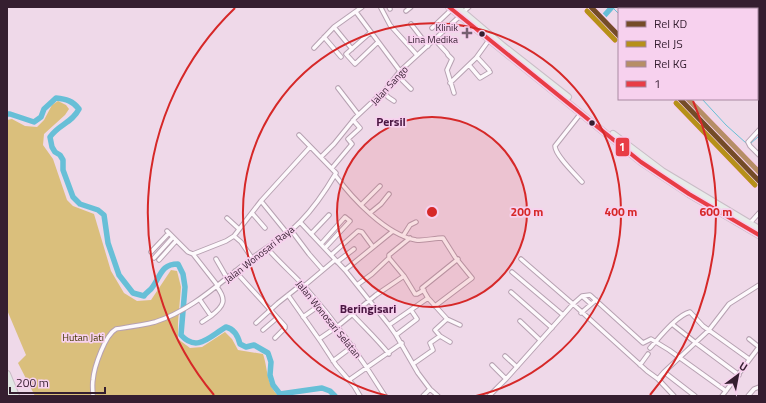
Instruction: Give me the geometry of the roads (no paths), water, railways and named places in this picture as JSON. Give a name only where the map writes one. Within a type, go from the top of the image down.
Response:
[{"type":"highway","points":[[453,8],[557,88],[646,160],[682,184],[759,229]]},
{"type":"highway","points":[[462,14],[489,40],[627,151],[660,175],[759,235]]},
{"type":"highway","points":[[7,374],[16,396]]},
{"type":"highway","points":[[7,387],[10,396]]},
{"type":"street","points":[[314,48],[334,27],[362,7]]},
{"type":"street","points":[[382,7],[381,8],[390,25],[417,55]]},
{"type":"street","points":[[406,11],[411,7]]},
{"type":"street","name":"Jalan Sango","points":[[321,156],[334,144],[358,114],[384,92],[400,71],[469,7]]},
{"type":"street","points":[[432,28],[453,8]]},
{"type":"street","points":[[356,12],[400,71]]},
{"type":"street","points":[[411,24],[428,46]]},
{"type":"street","points":[[334,27],[352,49]]},
{"type":"street","points":[[371,32],[346,54],[355,64],[378,42]]},
{"type":"street","points":[[324,37],[341,57]]},
{"type":"street","points":[[435,40],[452,59],[447,68],[454,93]]},
{"type":"street","points":[[450,83],[477,57],[489,40]]},
{"type":"street","points":[[469,65],[480,78],[490,71],[477,57]]},
{"type":"street","points":[[397,75],[411,89]]},
{"type":"street","points":[[338,88],[358,114]]},
{"type":"street","points":[[384,92],[394,101]]},
{"type":"street","points":[[581,113],[555,146],[555,149],[582,182]]},
{"type":"street","points":[[332,168],[352,144],[348,139],[360,128],[353,120]]},
{"type":"street","points":[[759,130],[749,143],[759,156]]},
{"type":"street","points":[[299,135],[321,156],[361,205],[378,221],[393,231],[410,238],[419,240],[444,238],[472,277],[435,306]]},
{"type":"street","points":[[193,254],[226,241],[234,236],[261,201],[310,147]]},
{"type":"street","name":"Jalan Wonosari Raya","points":[[93,396],[94,370],[113,331],[116,329],[154,322],[200,300],[235,271],[300,222],[335,174]]},
{"type":"street","points":[[361,205],[380,186]]},
{"type":"street","points":[[370,213],[381,204],[389,194]]},
{"type":"street","points":[[261,201],[287,233]]},
{"type":"street","points":[[252,213],[265,228]]},
{"type":"street","points":[[750,223],[759,213]]},
{"type":"street","points":[[311,234],[329,215]]},
{"type":"street","points":[[321,244],[345,217],[350,221],[325,248]]},
{"type":"street","points":[[227,218],[239,229]]},
{"type":"street","points":[[300,222],[358,285],[402,343],[413,364],[430,389],[438,396]]},
{"type":"street","points":[[403,236],[410,225],[416,222]]},
{"type":"street","points":[[291,230],[308,254],[323,270]]},
{"type":"street","points":[[331,255],[358,231],[362,232],[373,247]]},
{"type":"street","points":[[345,270],[393,231]]},
{"type":"street","points":[[151,252],[168,232],[176,241],[193,254],[217,286],[222,293],[223,301],[220,308],[202,322]]},
{"type":"street","points":[[234,236],[244,246],[252,258]]},
{"type":"street","points":[[154,258],[173,238]]},
{"type":"street","points":[[358,285],[389,258],[389,255],[410,238]]},
{"type":"street","points":[[159,260],[176,241]]},
{"type":"street","points":[[155,248],[160,252]]},
{"type":"street","name":"Jalan Wonosari Selatan","points":[[267,248],[303,285],[338,326],[353,346],[385,396]]},
{"type":"street","points":[[256,322],[288,295],[354,249]]},
{"type":"street","points":[[389,258],[404,276],[415,294],[424,290]]},
{"type":"street","points":[[216,259],[227,278]]},
{"type":"street","points":[[458,259],[422,287],[428,298],[447,319],[460,325]]},
{"type":"street","points":[[521,259],[640,365],[658,379],[659,382],[674,396]]},
{"type":"street","points":[[235,271],[286,327],[275,338]]},
{"type":"street","points":[[512,272],[563,316]]},
{"type":"street","points":[[319,339],[338,326],[376,295],[404,276]]},
{"type":"street","points":[[658,379],[679,357],[696,344],[731,302],[759,285]]},
{"type":"street","points":[[511,292],[552,328]]},
{"type":"street","points":[[288,295],[333,361],[360,396]]},
{"type":"street","points":[[489,396],[573,304],[582,296],[590,295],[644,343],[650,339],[679,357],[726,391]]},
{"type":"street","points":[[582,296],[592,304]]},
{"type":"street","points":[[389,325],[428,298]]},
{"type":"street","points":[[200,300],[211,316]]},
{"type":"street","points":[[581,313],[596,300]]},
{"type":"street","points":[[303,317],[320,305]]},
{"type":"street","points":[[396,335],[417,319],[411,310]]},
{"type":"street","points":[[650,348],[672,324],[683,315],[690,312],[709,330],[749,359]]},
{"type":"street","points":[[352,314],[374,336],[389,354]]},
{"type":"street","points":[[263,330],[277,318]]},
{"type":"street","points":[[447,319],[436,330],[440,336],[450,342]]},
{"type":"street","points":[[520,321],[540,340]]},
{"type":"street","points":[[672,324],[696,344],[739,374]]},
{"type":"street","points":[[413,364],[433,350],[430,343],[440,336]]},
{"type":"street","points":[[722,396],[759,347],[748,339]]},
{"type":"street","points":[[349,380],[389,354],[402,343]]},
{"type":"street","points":[[333,361],[353,346]]},
{"type":"street","points":[[640,365],[648,354]]},
{"type":"street","points":[[505,356],[517,367]]},
{"type":"street","points":[[492,365],[506,379]]},
{"type":"street","points":[[664,372],[696,396]]},
{"type":"street","points":[[748,396],[754,389],[759,387]]},
{"type":"street","points":[[423,396],[430,389]]},
{"type":"waterway","points":[[612,7],[618,13]]},
{"type":"waterway","points":[[604,16],[612,7]]},
{"type":"waterway","points":[[7,114],[34,122],[41,117],[44,109],[56,98],[69,101],[79,109],[73,117],[57,129],[50,137],[52,147],[63,160],[63,170],[73,197],[80,204],[98,210],[104,215],[108,243],[119,275],[133,293],[144,296],[151,289],[164,269],[168,266],[178,264],[183,274],[185,287],[181,335],[193,343],[198,343],[204,341],[226,327],[229,328],[235,333],[240,344],[246,347],[254,345],[268,353],[271,362],[270,375],[273,385],[280,394],[322,388],[330,391],[335,396]]},
{"type":"waterway","points":[[703,100],[726,125],[746,143]]},
{"type":"waterway","points":[[751,143],[759,136]]},
{"type":"rail line","name":"KD","points":[[591,7],[618,35]]},
{"type":"rail line","name":"JS","points":[[587,11],[615,40]]},
{"type":"rail line","name":"KD","points":[[681,100],[759,181]]},
{"type":"rail line","name":"KG","points":[[689,100],[759,172]]},
{"type":"rail line","name":"JS","points":[[676,103],[755,185]]},
{"type":"place","name":"Klinik Lina Medika","points":[[467,33]]},
{"type":"district","name":"Persil","points":[[391,122]]},
{"type":"district","name":"Beringisari","points":[[368,309]]},
{"type":"park label","name":"Hutan Jati","points":[[83,337]]}]
